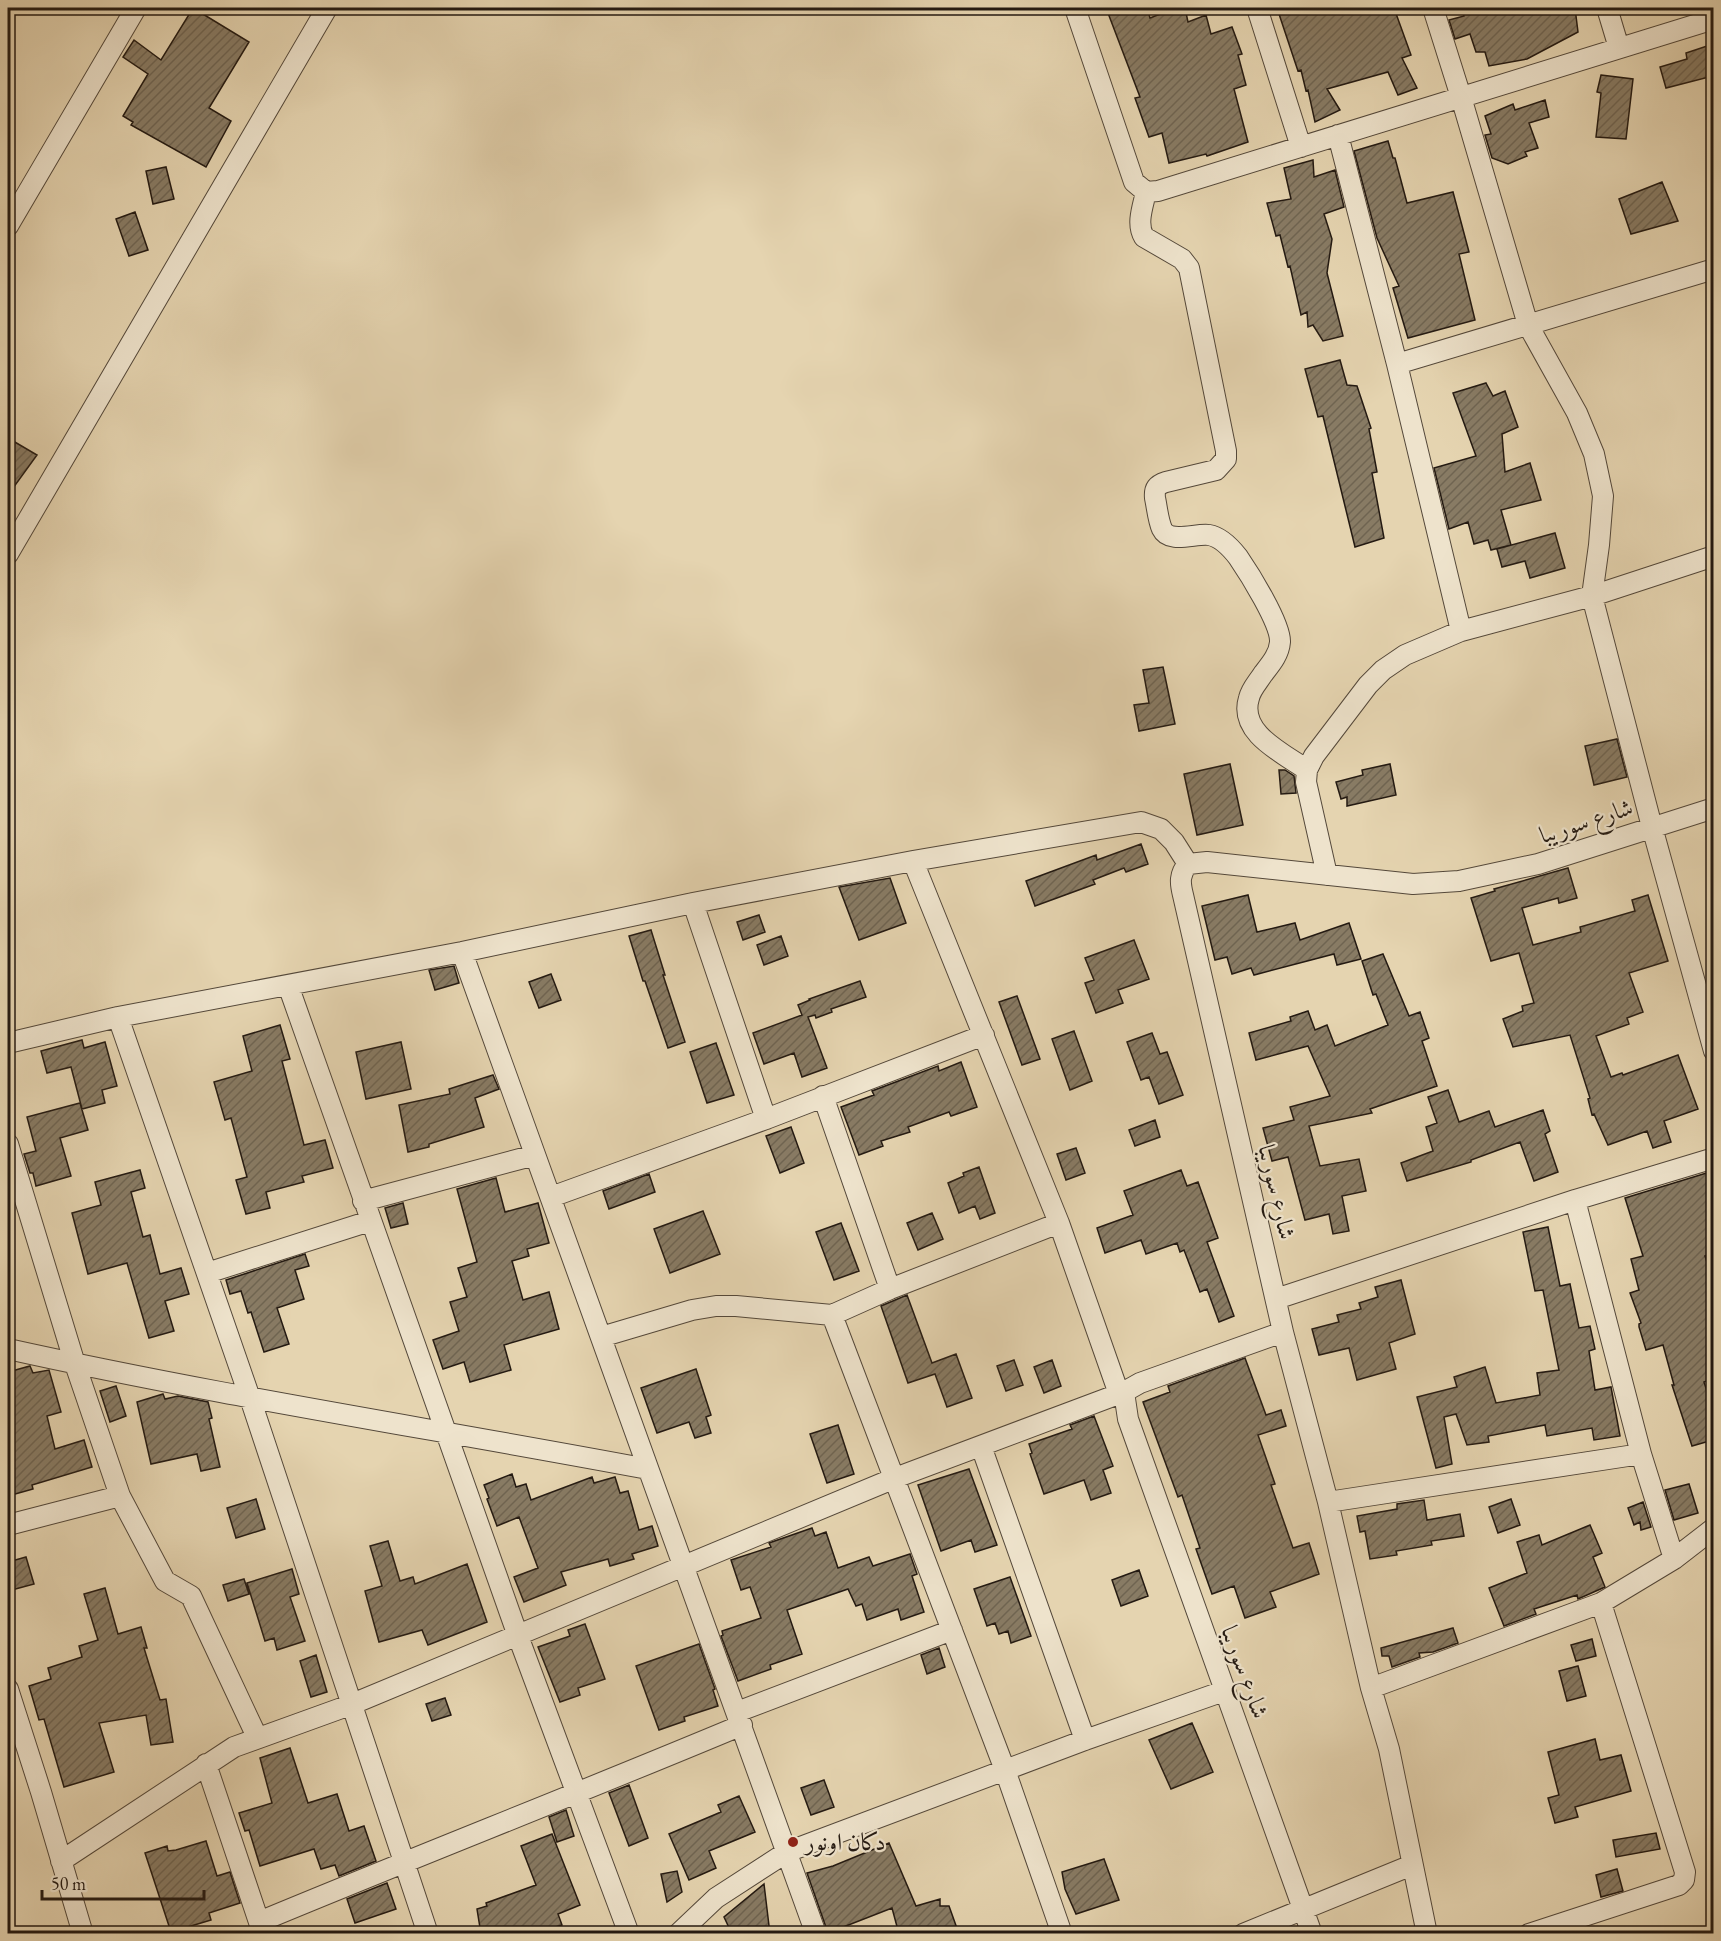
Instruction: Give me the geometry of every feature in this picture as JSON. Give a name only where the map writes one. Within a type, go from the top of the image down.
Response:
[{"type":"street","points":[[8,226],[136,8]]},
{"type":"street","points":[[8,554],[327,8]]},
{"type":"street","points":[[1075,8],[1134,182],[1146,192],[1158,191],[1713,18]]},
{"type":"street","points":[[1257,8],[1301,147]]},
{"type":"street","points":[[1433,8],[1528,325],[1577,413],[1594,454],[1603,496],[1592,596],[1713,1051]]},
{"type":"street","points":[[1607,8],[1619,48]]},
{"type":"street","points":[[1338,135],[1397,364],[1461,631]]},
{"type":"street","points":[[1146,192],[1140,225],[1144,237],[1182,259],[1189,268],[1226,451],[1226,459],[1216,470],[1159,484],[1155,488],[1163,530],[1168,535],[1177,537],[1194,534],[1212,536],[1226,543],[1238,556],[1272,616],[1280,642],[1277,654],[1250,695],[1246,708],[1248,720],[1256,733],[1307,770]]},
{"type":"street","points":[[1397,364],[1713,269]]},
{"type":"street","points":[[1327,875],[1306,782],[1307,770],[1314,756],[1368,685],[1383,670],[1405,656],[1461,631],[1592,596],[1713,556]]},
{"type":"street","name":"شارع سوريبا","points":[[1427,1934],[1389,1749],[1371,1688],[1328,1502],[1283,1332],[1183,895],[1180,881],[1182,871],[1188,864],[1207,862],[1413,884],[1459,881],[1538,864],[1713,808]]},
{"type":"street","points":[[8,1043],[118,1017],[462,952],[693,903],[913,861],[1141,822],[1161,829],[1174,842],[1188,864]]},
{"type":"street","name":"شارع سوريبا","points":[[913,861],[1059,1223],[1312,1934]]},
{"type":"street","points":[[693,903],[766,1119]]},
{"type":"street","points":[[462,952],[816,1934]]},
{"type":"street","points":[[288,985],[444,1431],[629,1934]]},
{"type":"street","points":[[118,1017],[250,1398],[350,1705],[428,1934]]},
{"type":"street","points":[[551,1197],[766,1119],[984,1035]]},
{"type":"street","points":[[823,1096],[890,1289]]},
{"type":"street","points":[[8,1144],[75,1364],[120,1496],[165,1581],[190,1596],[257,1737]]},
{"type":"street","points":[[363,1201],[535,1155]]},
{"type":"street","points":[[1276,1299],[1575,1200],[1713,1158]]},
{"type":"street","points":[[1575,1200],[1641,1454],[1674,1559]]},
{"type":"street","points":[[207,1273],[370,1221]]},
{"type":"street","points":[[601,1337],[692,1310],[716,1306],[832,1316],[890,1289],[1059,1223]]},
{"type":"street","points":[[832,1316],[1005,1770],[1062,1934]]},
{"type":"street","points":[[61,1861],[206,1764],[234,1747],[257,1737],[350,1705],[684,1568],[895,1478],[1121,1393],[1140,1383],[1283,1332]]},
{"type":"street","points":[[8,1349],[250,1398],[648,1468]]},
{"type":"street","points":[[981,1446],[1085,1740]]},
{"type":"street","points":[[1328,1502],[1641,1454]]},
{"type":"street","points":[[8,1525],[120,1496]]},
{"type":"street","points":[[1371,1688],[1601,1603],[1674,1559],[1713,1528]]},
{"type":"street","points":[[1529,1934],[1679,1885],[1684,1880],[1685,1872],[1601,1603]]},
{"type":"street","points":[[206,1764],[261,1928],[403,1862],[578,1794],[740,1718],[952,1630]]},
{"type":"street","points":[[8,1689],[12,1717],[83,1934]]},
{"type":"street","points":[[678,1934],[716,1898],[787,1852],[1085,1740],[1224,1691]]},
{"type":"street","points":[[1244,1934],[1412,1865]]},
{"type":"building","points":[[193,8],[249,42],[209,108],[231,121],[206,167],[131,125],[133,122],[123,116],[148,74],[123,57],[134,40],[161,60]]},
{"type":"building","points":[[1131,8],[1147,8],[1150,18],[1176,8],[1185,8],[1188,22],[1206,15],[1211,34],[1232,27],[1242,54],[1238,55],[1246,85],[1234,89],[1248,142],[1207,156],[1206,154],[1169,163],[1162,133],[1149,137],[1135,98],[1140,97],[1108,13]]},
{"type":"building","points":[[1277,8],[1394,8],[1411,55],[1402,58],[1417,88],[1398,95],[1388,72],[1327,89],[1340,110],[1315,122],[1308,90],[1306,91],[1301,70],[1298,71]]},
{"type":"building","points":[[1462,8],[1575,8],[1578,32],[1527,59],[1489,66],[1485,52],[1476,52],[1470,34],[1455,39],[1449,20],[1464,16]]},
{"type":"building","points":[[1713,44],[1713,76],[1666,88],[1660,67],[1687,59],[1686,53]]},
{"type":"building","points":[[1601,75],[1633,79],[1626,139],[1596,137],[1601,93],[1597,92]]},
{"type":"building","points":[[1545,100],[1549,117],[1529,123],[1538,148],[1525,152],[1527,156],[1508,164],[1492,158],[1485,135],[1491,134],[1485,116],[1513,104],[1515,110]]},
{"type":"building","points":[[1388,141],[1407,203],[1453,192],[1469,252],[1459,254],[1475,320],[1408,338],[1393,288],[1399,286],[1377,238],[1354,151]]},
{"type":"building","points":[[1313,160],[1314,177],[1335,170],[1344,207],[1324,214],[1332,239],[1327,273],[1343,336],[1323,341],[1313,325],[1308,327],[1307,312],[1301,315],[1290,266],[1288,267],[1280,235],[1276,236],[1267,203],[1291,199],[1284,168]]},
{"type":"building","points":[[166,167],[174,199],[153,204],[146,171]]},
{"type":"building","points":[[1662,182],[1678,221],[1631,234],[1619,199]]},
{"type":"building","points":[[135,212],[148,250],[129,256],[116,219]]},
{"type":"building","points":[[1340,360],[1347,385],[1357,386],[1371,428],[1369,429],[1377,472],[1372,473],[1384,538],[1355,547],[1323,416],[1318,417],[1305,369]]},
{"type":"building","points":[[1486,383],[1493,396],[1505,391],[1518,427],[1502,434],[1505,472],[1530,463],[1541,500],[1501,510],[1511,545],[1491,550],[1488,540],[1474,544],[1468,522],[1449,529],[1434,468],[1476,456],[1453,393]]},
{"type":"building","points":[[8,438],[37,455],[8,495]]},
{"type":"building","points":[[1555,533],[1565,568],[1530,578],[1525,561],[1502,567],[1497,549]]},
{"type":"building","points":[[1163,667],[1175,724],[1139,731],[1134,705],[1149,703],[1143,670]]},
{"type":"building","points":[[1617,739],[1627,777],[1594,785],[1585,746]]},
{"type":"building","points":[[1230,764],[1243,825],[1197,835],[1184,774]]},
{"type":"building","points":[[1390,764],[1396,795],[1347,806],[1347,797],[1341,799],[1336,782],[1363,775],[1362,770]]},
{"type":"building","points":[[1279,770],[1285,770],[1294,776],[1296,793],[1281,794]]},
{"type":"building","points":[[1141,844],[1148,864],[1126,872],[1124,868],[1093,880],[1095,884],[1035,906],[1026,881],[1096,855],[1097,860]]},
{"type":"building","points":[[1568,868],[1577,898],[1559,903],[1558,898],[1522,908],[1533,945],[1581,932],[1580,927],[1635,911],[1632,900],[1648,895],[1668,961],[1629,973],[1643,1012],[1627,1018],[1629,1024],[1596,1036],[1611,1077],[1622,1073],[1623,1075],[1678,1055],[1698,1109],[1664,1121],[1671,1142],[1653,1148],[1647,1131],[1608,1145],[1594,1114],[1592,1115],[1588,1099],[1590,1098],[1570,1035],[1513,1047],[1503,1019],[1523,1011],[1522,1006],[1534,1003],[1519,953],[1491,961],[1471,898],[1495,891],[1494,889]]},
{"type":"building","points":[[890,878],[906,923],[859,940],[839,887]]},
{"type":"building","points":[[1248,895],[1257,932],[1295,923],[1300,940],[1349,923],[1361,959],[1337,965],[1334,954],[1254,975],[1251,968],[1232,974],[1227,957],[1215,960],[1202,906]]},
{"type":"building","points":[[759,915],[765,932],[743,940],[737,922]]},
{"type":"building","points":[[651,930],[685,1042],[668,1048],[629,936]]},
{"type":"building","points":[[781,936],[788,956],[764,965],[757,945]]},
{"type":"building","points":[[1134,940],[1149,979],[1118,990],[1123,1003],[1096,1013],[1085,983],[1094,980],[1085,958]]},
{"type":"building","points":[[1383,954],[1409,1016],[1420,1012],[1429,1038],[1422,1041],[1437,1086],[1370,1109],[1372,1113],[1309,1126],[1320,1166],[1359,1159],[1366,1191],[1342,1196],[1349,1231],[1333,1234],[1329,1214],[1305,1220],[1288,1157],[1272,1161],[1263,1128],[1294,1120],[1290,1107],[1330,1096],[1308,1046],[1256,1060],[1249,1033],[1291,1021],[1290,1017],[1308,1011],[1315,1030],[1327,1025],[1335,1046],[1388,1025],[1376,994],[1373,995],[1362,961]]},
{"type":"building","points":[[454,966],[459,983],[435,990],[429,970]]},
{"type":"building","points":[[551,974],[561,1000],[539,1008],[529,982]]},
{"type":"building","points":[[860,981],[866,997],[831,1009],[832,1012],[816,1018],[815,1015],[808,1017],[827,1068],[802,1077],[794,1053],[764,1064],[753,1033],[802,1015],[798,1005],[809,999]]},
{"type":"building","points":[[1017,996],[1040,1059],[1022,1065],[999,1002]]},
{"type":"building","points":[[280,1025],[290,1059],[282,1061],[304,1145],[325,1140],[333,1168],[302,1176],[304,1182],[266,1192],[270,1208],[246,1214],[236,1180],[247,1177],[231,1118],[225,1120],[214,1082],[252,1071],[243,1036]]},
{"type":"building","points":[[1074,1031],[1092,1081],[1070,1090],[1052,1039]]},
{"type":"building","points":[[1152,1033],[1160,1054],[1167,1052],[1183,1095],[1159,1104],[1149,1077],[1141,1080],[1127,1042]]},
{"type":"building","points":[[82,1040],[84,1048],[105,1042],[117,1086],[102,1090],[105,1103],[82,1109],[71,1067],[47,1073],[41,1051]]},
{"type":"building","points":[[401,1042],[411,1089],[366,1099],[356,1052]]},
{"type":"building","points":[[716,1043],[734,1095],[707,1103],[690,1052]]},
{"type":"building","points":[[961,1062],[977,1107],[951,1116],[949,1112],[908,1127],[910,1132],[881,1141],[883,1146],[859,1155],[841,1107],[874,1095],[872,1091],[938,1066],[939,1071]]},
{"type":"building","points":[[493,1075],[499,1089],[475,1098],[484,1127],[429,1144],[429,1147],[408,1152],[399,1105],[450,1094],[449,1089]]},
{"type":"building","points":[[1448,1090],[1459,1122],[1489,1111],[1495,1127],[1543,1110],[1550,1131],[1545,1134],[1558,1172],[1534,1181],[1520,1142],[1471,1160],[1471,1162],[1407,1181],[1401,1163],[1433,1151],[1426,1127],[1437,1123],[1428,1097]]},
{"type":"building","points":[[80,1103],[88,1130],[60,1138],[71,1176],[36,1186],[24,1154],[36,1151],[27,1117]]},
{"type":"building","points":[[1155,1120],[1160,1137],[1135,1146],[1129,1130]]},
{"type":"building","points":[[791,1127],[804,1163],[780,1173],[766,1136]]},
{"type":"building","points":[[1076,1148],[1085,1173],[1066,1180],[1057,1154]]},
{"type":"building","points":[[979,1167],[995,1213],[980,1219],[975,1206],[959,1213],[948,1183],[964,1176],[963,1173]]},
{"type":"building","points":[[140,1170],[145,1188],[131,1192],[143,1237],[150,1235],[160,1274],[181,1268],[189,1294],[165,1301],[174,1331],[149,1338],[127,1263],[88,1274],[72,1213],[101,1205],[95,1182]]},
{"type":"building","points":[[1181,1170],[1187,1186],[1198,1182],[1218,1238],[1207,1242],[1234,1316],[1219,1322],[1207,1289],[1200,1292],[1184,1250],[1180,1252],[1177,1243],[1146,1254],[1141,1240],[1105,1253],[1097,1228],[1133,1215],[1124,1191]]},
{"type":"building","points":[[1713,1171],[1713,1253],[1705,1256],[1713,1282],[1713,1379],[1704,1382],[1713,1410],[1713,1440],[1692,1446],[1672,1385],[1674,1385],[1663,1345],[1646,1350],[1639,1327],[1641,1323],[1630,1293],[1639,1290],[1631,1259],[1643,1256],[1625,1198]]},
{"type":"building","points":[[649,1174],[655,1192],[609,1209],[603,1191]]},
{"type":"building","points":[[496,1178],[505,1212],[538,1203],[549,1243],[527,1249],[529,1256],[512,1261],[523,1300],[549,1292],[559,1329],[504,1345],[511,1370],[470,1382],[464,1362],[443,1369],[433,1340],[459,1331],[450,1302],[467,1297],[458,1268],[477,1262],[457,1189]]},
{"type":"building","points":[[403,1203],[408,1224],[391,1228],[385,1208]]},
{"type":"building","points":[[703,1211],[720,1254],[670,1273],[654,1229]]},
{"type":"building","points":[[932,1213],[943,1239],[918,1250],[907,1223]]},
{"type":"building","points":[[841,1223],[859,1271],[834,1280],[816,1232]]},
{"type":"building","points":[[1548,1227],[1560,1286],[1570,1284],[1579,1328],[1590,1326],[1595,1349],[1589,1351],[1595,1390],[1611,1387],[1620,1436],[1594,1440],[1592,1428],[1547,1436],[1545,1425],[1488,1436],[1489,1442],[1467,1445],[1456,1414],[1444,1417],[1452,1464],[1436,1468],[1417,1397],[1457,1387],[1454,1377],[1485,1367],[1496,1403],[1540,1395],[1537,1373],[1559,1370],[1543,1290],[1535,1291],[1523,1232]]},
{"type":"building","points":[[305,1254],[309,1266],[295,1270],[304,1299],[277,1308],[289,1344],[264,1352],[251,1312],[248,1313],[241,1291],[230,1294],[226,1280]]},
{"type":"building","points":[[1401,1280],[1415,1334],[1389,1343],[1396,1369],[1357,1380],[1349,1348],[1319,1355],[1312,1329],[1339,1322],[1337,1315],[1361,1309],[1359,1303],[1378,1297],[1375,1287]]},
{"type":"building","points":[[907,1295],[932,1363],[956,1354],[972,1398],[947,1407],[935,1374],[908,1383],[881,1306]]},
{"type":"building","points":[[1245,1358],[1266,1415],[1281,1410],[1286,1426],[1258,1435],[1275,1484],[1271,1485],[1293,1548],[1309,1543],[1319,1574],[1270,1592],[1276,1607],[1245,1618],[1234,1586],[1212,1594],[1196,1549],[1200,1548],[1182,1495],[1178,1497],[1143,1402],[1170,1392],[1168,1386]]},
{"type":"building","points":[[1014,1360],[1023,1385],[1006,1391],[997,1366]]},
{"type":"building","points":[[1052,1360],[1061,1386],[1044,1393],[1034,1367]]},
{"type":"building","points":[[30,1366],[33,1373],[49,1370],[61,1412],[47,1416],[55,1449],[84,1440],[92,1467],[32,1485],[33,1489],[8,1496],[8,1372]]},
{"type":"building","points":[[696,1369],[711,1415],[706,1417],[711,1433],[695,1438],[689,1422],[657,1433],[641,1388]]},
{"type":"building","points":[[116,1386],[126,1416],[110,1422],[100,1391]]},
{"type":"building","points":[[163,1394],[165,1399],[178,1396],[208,1402],[212,1418],[209,1419],[220,1467],[201,1471],[197,1454],[151,1464],[137,1402]]},
{"type":"building","points":[[1094,1416],[1113,1466],[1103,1470],[1111,1493],[1091,1500],[1084,1480],[1044,1494],[1030,1454],[1032,1453],[1029,1444],[1072,1429],[1070,1425]]},
{"type":"building","points":[[838,1425],[854,1474],[827,1483],[810,1434]]},
{"type":"building","points":[[969,1469],[997,1545],[975,1552],[971,1540],[941,1551],[918,1485]]},
{"type":"building","points":[[512,1474],[516,1487],[526,1484],[531,1500],[592,1477],[594,1483],[615,1477],[620,1493],[628,1491],[639,1530],[652,1526],[658,1546],[632,1554],[634,1559],[610,1566],[608,1559],[561,1572],[566,1585],[524,1602],[514,1577],[538,1568],[519,1517],[497,1526],[484,1485]]},
{"type":"building","points":[[1689,1484],[1698,1513],[1674,1520],[1665,1490]]},
{"type":"building","points":[[256,1499],[265,1529],[236,1538],[227,1508]]},
{"type":"building","points":[[1511,1499],[1520,1525],[1498,1533],[1489,1507]]},
{"type":"building","points":[[1424,1500],[1427,1520],[1460,1514],[1464,1536],[1431,1541],[1432,1545],[1396,1551],[1397,1555],[1370,1559],[1365,1531],[1360,1532],[1357,1516],[1397,1509],[1397,1504]]},
{"type":"building","points":[[1643,1502],[1651,1527],[1641,1530],[1640,1522],[1634,1525],[1628,1508]]},
{"type":"building","points":[[1590,1525],[1602,1553],[1593,1557],[1605,1587],[1578,1599],[1577,1595],[1534,1609],[1536,1614],[1504,1626],[1489,1588],[1527,1573],[1517,1542],[1539,1535],[1542,1545]]},
{"type":"building","points":[[812,1528],[815,1536],[826,1532],[838,1568],[869,1557],[873,1566],[910,1554],[917,1574],[912,1576],[924,1612],[901,1620],[898,1609],[867,1620],[862,1604],[856,1606],[848,1589],[787,1610],[802,1654],[770,1665],[771,1669],[738,1681],[721,1636],[722,1631],[761,1618],[750,1587],[741,1590],[731,1560],[771,1547],[769,1543]]},
{"type":"building","points":[[388,1541],[400,1581],[413,1577],[415,1584],[467,1564],[487,1622],[428,1645],[422,1630],[379,1642],[365,1591],[382,1586],[370,1546]]},
{"type":"building","points":[[26,1557],[34,1584],[8,1591],[8,1562]]},
{"type":"building","points":[[292,1569],[299,1594],[290,1597],[305,1641],[277,1650],[274,1638],[265,1641],[247,1583]]},
{"type":"building","points":[[1139,1570],[1148,1596],[1121,1606],[1112,1580]]},
{"type":"building","points":[[1010,1577],[1031,1636],[1011,1643],[1008,1631],[999,1634],[995,1623],[987,1626],[974,1589]]},
{"type":"building","points":[[244,1579],[249,1594],[228,1601],[223,1585]]},
{"type":"building","points":[[105,1588],[118,1634],[141,1627],[147,1648],[144,1648],[160,1700],[166,1699],[173,1742],[151,1745],[146,1715],[99,1723],[114,1772],[64,1787],[44,1719],[39,1720],[29,1686],[51,1679],[48,1668],[82,1657],[79,1646],[98,1640],[84,1594]]},
{"type":"building","points":[[585,1624],[605,1679],[578,1688],[580,1695],[560,1702],[538,1647],[570,1636],[568,1630]]},
{"type":"building","points":[[1453,1628],[1458,1643],[1433,1652],[1419,1653],[1420,1657],[1392,1667],[1389,1656],[1382,1656],[1381,1648]]},
{"type":"building","points":[[1592,1639],[1596,1656],[1576,1661],[1571,1645]]},
{"type":"building","points":[[699,1644],[715,1689],[713,1690],[718,1706],[684,1717],[685,1721],[659,1730],[636,1666]]},
{"type":"building","points":[[939,1648],[945,1667],[927,1674],[921,1655]]},
{"type":"building","points":[[316,1655],[327,1692],[311,1697],[300,1661]]},
{"type":"building","points":[[1578,1666],[1586,1696],[1567,1701],[1559,1671]]},
{"type":"building","points":[[445,1698],[451,1715],[432,1721],[426,1704]]},
{"type":"building","points":[[1192,1723],[1213,1772],[1171,1789],[1149,1740]]},
{"type":"building","points":[[1595,1739],[1600,1760],[1621,1755],[1631,1791],[1575,1807],[1578,1817],[1555,1823],[1548,1798],[1559,1795],[1548,1752]]},
{"type":"building","points":[[290,1748],[308,1803],[337,1794],[349,1831],[364,1826],[376,1861],[339,1876],[335,1865],[321,1869],[314,1849],[260,1866],[249,1830],[245,1831],[239,1813],[272,1803],[260,1758]]},
{"type":"building","points":[[824,1780],[834,1807],[811,1815],[801,1788]]},
{"type":"building","points":[[629,1785],[648,1838],[629,1846],[609,1793]]},
{"type":"building","points":[[739,1796],[755,1832],[709,1851],[716,1868],[689,1880],[669,1834],[721,1812],[718,1805]]},
{"type":"building","points":[[566,1810],[574,1836],[557,1842],[549,1817]]},
{"type":"building","points":[[1656,1833],[1660,1849],[1616,1857],[1613,1840]]},
{"type":"building","points":[[552,1834],[580,1905],[558,1914],[562,1925],[552,1928],[554,1934],[481,1934],[477,1909],[487,1906],[486,1903],[536,1885],[521,1846]]},
{"type":"building","points":[[206,1841],[217,1876],[230,1872],[240,1903],[209,1913],[211,1920],[171,1932],[145,1853],[167,1846],[168,1851],[176,1850]]},
{"type":"building","points":[[889,1843],[916,1906],[940,1899],[940,1906],[949,1906],[959,1934],[899,1934],[892,1908],[828,1933],[807,1873],[833,1866]]},
{"type":"building","points":[[1104,1859],[1119,1900],[1076,1914],[1065,1889],[1062,1872]]},
{"type":"building","points":[[1617,1869],[1623,1891],[1601,1897],[1596,1875]]},
{"type":"building","points":[[677,1871],[682,1892],[667,1902],[661,1874]]},
{"type":"building","points":[[387,1883],[396,1909],[355,1923],[347,1899]]},
{"type":"building","points":[[764,1884],[770,1934],[732,1934],[724,1917]]},
{"type":"place","name":"دكان اونور","points":[[793,1842]]}]
